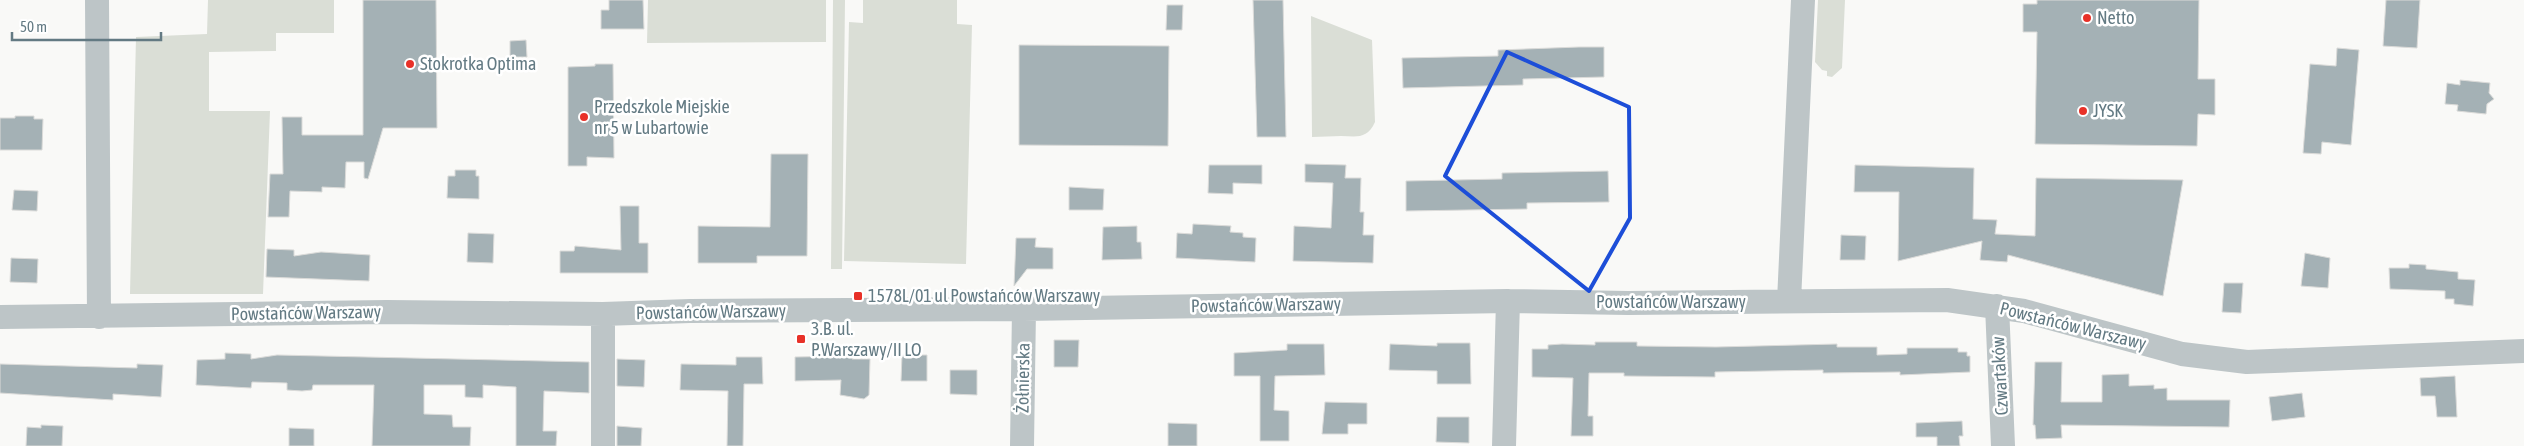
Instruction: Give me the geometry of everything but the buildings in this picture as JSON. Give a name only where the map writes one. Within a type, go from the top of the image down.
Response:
[{"type":"street","points":[[97,0],[99,317]]},
{"type":"street","points":[[1789,301],[1803,0]]},
{"type":"street","name":"Powstańców Warszawy","points":[[0,317],[387,312],[603,314],[699,311],[1024,310],[1508,301],[1628,303],[1947,300],[2024,311],[2182,354],[2248,362],[2524,351]]},
{"type":"street","points":[[1504,446],[1508,301]]},
{"type":"street","name":"Czwartaków","points":[[1997,306],[2003,446]]},
{"type":"street","name":"Żołnierska","points":[[1022,446],[1024,310]]},
{"type":"street","points":[[603,314],[603,446]]},
{"type":"highlighted area","points":[[1507,52],[1629,107],[1630,218],[1589,291],[1445,176]]},
{"type":"shaded area","points":[[208,0],[334,0],[334,33],[276,33],[276,51],[209,52],[209,111],[270,111],[263,294],[130,294],[136,37],[207,34]]},
{"type":"shaded area","points":[[648,0],[826,0],[826,42],[647,43]]},
{"type":"shaded area","points":[[833,0],[845,0],[842,269],[831,269]]},
{"type":"shaded area","points":[[863,0],[957,0],[957,24],[972,25],[966,264],[844,261],[849,22],[863,23]]},
{"type":"shaded area","points":[[1818,0],[1845,0],[1842,68],[1832,77],[1827,76],[1827,71],[1822,70],[1815,62]]},
{"type":"shaded area","points":[[1311,16],[1372,40],[1375,122],[1368,132],[1361,136],[1312,137]]},
{"type":"place","name":"Netto","points":[[2087,18]]},
{"type":"place","name":"Stokrotka Optima","points":[[410,64]]},
{"type":"place","name":"JYSK","points":[[2083,111]]},
{"type":"place","name":"Przedszkole Miejskie nr 5 w Lubartowie","points":[[584,117]]},
{"type":"place","name":"1578L/01 ul Powstańców Warszawy","points":[[858,296]]},
{"type":"place","name":"3.B. ul. P.Warszawy/II LO","points":[[801,339]]}]
